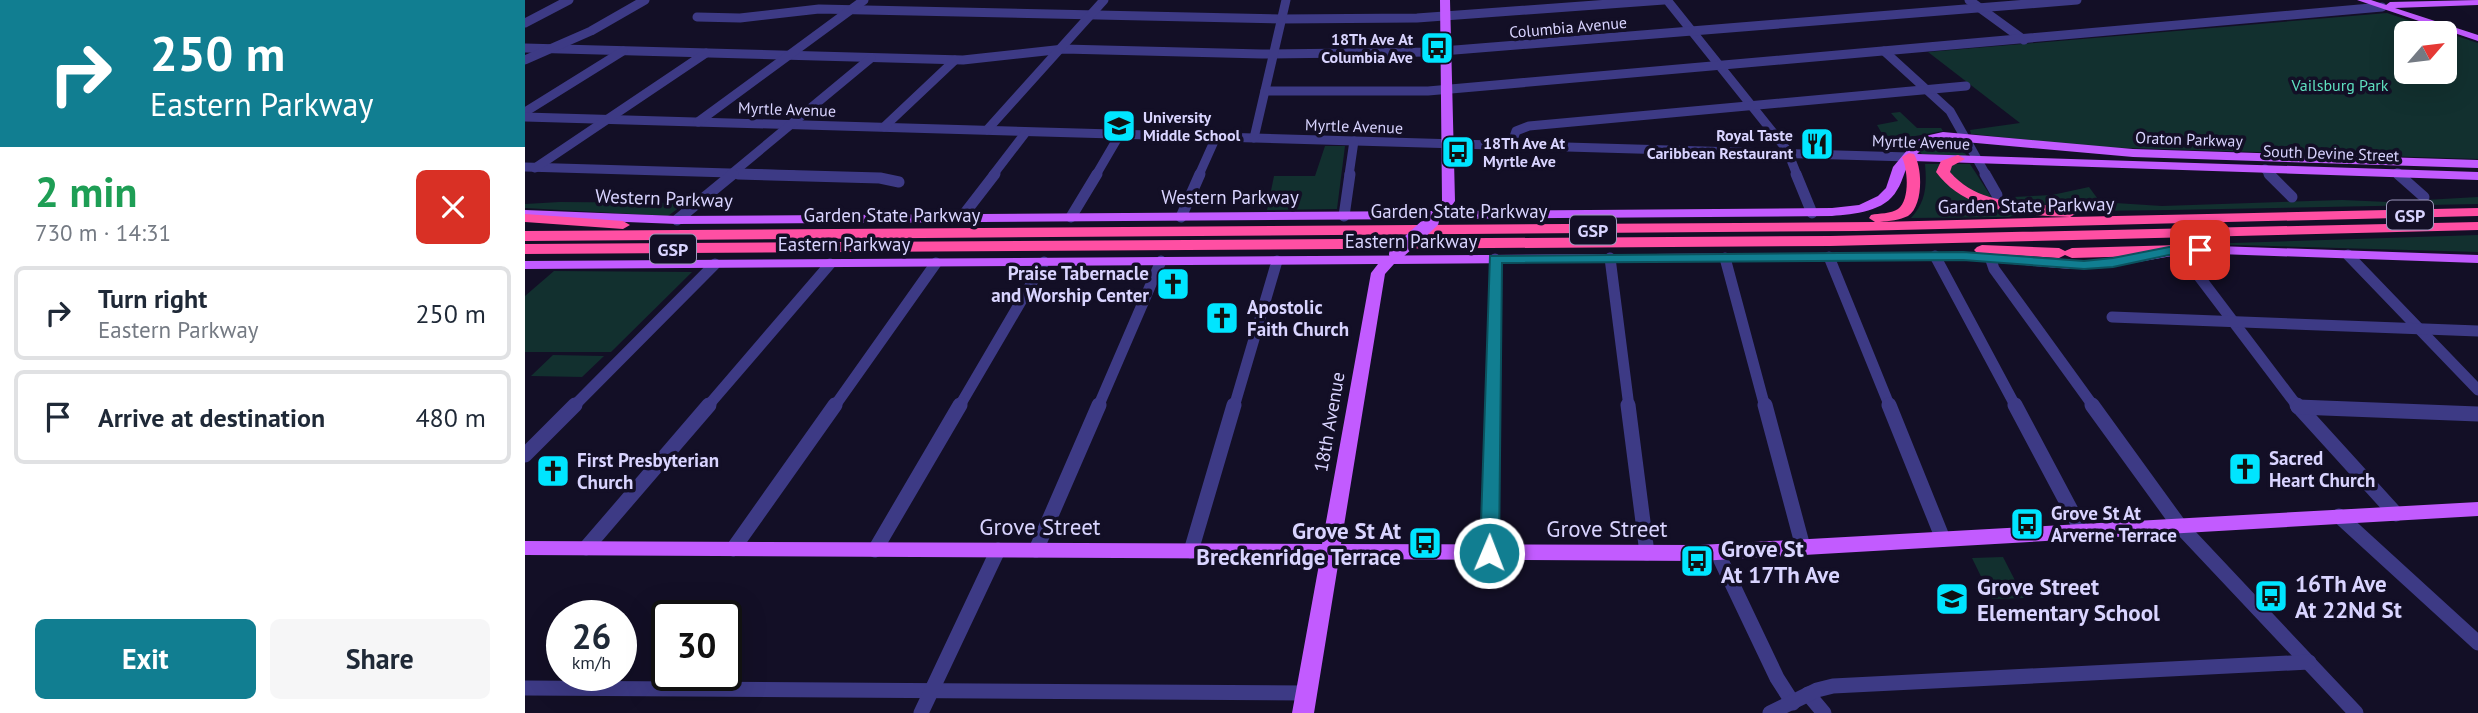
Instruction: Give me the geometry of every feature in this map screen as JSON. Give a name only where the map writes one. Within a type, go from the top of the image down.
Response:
[{"type":"highway","points":[[1648,229],[1884,217],[1906,212],[1910,208],[1913,166],[1909,157]]},
{"type":"highway","points":[[1958,159],[1942,168],[1949,181],[1983,200],[2015,208],[2067,213],[2294,218]]},
{"type":"highway","name":"Garden State Parkway","points":[[525,236],[1648,229],[2294,218],[2478,212]]},
{"type":"highway","points":[[525,216],[776,235]]},
{"type":"highway","name":"Garden State Parkway","points":[[525,249],[1740,242],[2478,226]]},
{"type":"highway","points":[[1740,242],[2065,253],[2179,250]]},
{"type":"highway","points":[[525,263],[820,248]]},
{"type":"main road","name":"18th Avenue","points":[[1304,703],[1378,273],[1450,201],[1445,0]]},
{"type":"main road","points":[[2362,0],[2478,38]]},
{"type":"main road","points":[[2382,7],[2478,2]]},
{"type":"main road","name":"Oraton Parkway","points":[[1909,157],[1913,147],[1928,139],[1964,137],[2146,154],[2478,164]]},
{"type":"main road","points":[[2075,149],[2097,156],[2099,161],[2092,164]]},
{"type":"main road","name":"Western Parkway","points":[[525,216],[677,220],[1344,216],[1435,218],[1812,213],[1853,210],[1882,199],[1893,188],[1900,165],[1909,157]]},
{"type":"main road","name":"Myrtle Avenue","points":[[1909,157],[2182,166]]},
{"type":"main road","name":"South Devine Street","points":[[2182,166],[2478,176]]},
{"type":"main road","name":"Eastern Parkway","points":[[525,263],[830,264],[1277,261],[1392,257],[1495,259],[1935,256],[1990,257],[2044,264],[2094,265],[2179,250],[2478,259]]},
{"type":"main road","name":"Grove Street","points":[[525,548],[1717,552],[2478,509]]},
{"type":"street","points":[[525,23],[569,0]]},
{"type":"street","points":[[525,60],[552,49],[645,0]]},
{"type":"street","points":[[698,122],[863,0]]},
{"type":"street","points":[[987,130],[1104,0]]},
{"type":"street","points":[[1254,138],[1286,0]]},
{"type":"street","points":[[697,18],[740,18],[791,10],[851,9],[1282,19],[1445,17],[1666,0],[1789,154],[1812,213]]},
{"type":"street","points":[[1969,0],[2024,40]]},
{"type":"street","name":"Columbia Avenue","points":[[525,48],[955,60],[998,58],[1060,49],[1274,53],[1446,51],[2077,0]]},
{"type":"street","points":[[1265,91],[1447,89],[2382,7]]},
{"type":"street","points":[[525,114],[623,51]]},
{"type":"street","points":[[1884,51],[1951,113],[1997,195]]},
{"type":"street","points":[[525,174],[530,168],[707,53]]},
{"type":"street","points":[[677,220],[871,58]]},
{"type":"street","points":[[884,127],[955,60]]},
{"type":"street","points":[[1511,146],[1514,133],[1525,127],[1966,86]]},
{"type":"street","name":"Myrtle Avenue","points":[[525,114],[791,125],[1909,157]]},
{"type":"street","points":[[961,218],[1026,132]]},
{"type":"street","points":[[1071,217],[1120,134]]},
{"type":"street","points":[[1181,217],[1216,137]]},
{"type":"street","points":[[1344,216],[1354,141]]},
{"type":"street","points":[[530,168],[880,178],[899,182]]},
{"type":"street","points":[[2265,169],[2292,197]]},
{"type":"street","points":[[2397,173],[2424,197]]},
{"type":"street","points":[[2179,250],[2298,407],[2396,514]]},
{"type":"street","points":[[2348,255],[2478,390]]},
{"type":"street","points":[[1935,256],[2082,531]]},
{"type":"street","points":[[1829,257],[1943,539]]},
{"type":"street","points":[[1990,257],[1994,269],[2179,525],[2356,713]]},
{"type":"street","points":[[1610,258],[1647,553]]},
{"type":"street","points":[[1725,258],[1803,547]]},
{"type":"street","points":[[1489,553],[1495,259]]},
{"type":"street","points":[[1036,550],[1161,261]]},
{"type":"street","points":[[1191,551],[1277,261]]},
{"type":"street","points":[[875,550],[1044,262]]},
{"type":"street","points":[[733,549],[936,263]]},
{"type":"street","points":[[525,455],[715,264]]},
{"type":"street","points":[[586,548],[830,264]]},
{"type":"street","points":[[2112,317],[2478,331]]},
{"type":"street","points":[[2463,375],[2478,376]]},
{"type":"street","points":[[2298,407],[2478,414]]},
{"type":"street","points":[[2339,516],[2478,643]]},
{"type":"street","points":[[921,713],[998,550]]},
{"type":"street","points":[[1717,552],[1777,678],[1823,713]]},
{"type":"street","points":[[1770,713],[1833,686],[2308,662]]},
{"type":"street","points":[[525,688],[932,690],[1304,703]]},
{"type":"green space","name":"Vailsburg Park","points":[[2387,13],[2411,21],[2394,21],[2394,84],[2457,84],[2457,36],[2478,43],[2478,159],[2095,147],[1971,134],[1970,130],[2020,123],[1928,52]]},
{"type":"green space","points":[[1900,112],[1917,128],[1941,128],[1943,131],[1910,137],[1891,149],[1877,125],[1898,121],[1891,113]]},
{"type":"green space","points":[[1956,140],[1967,156],[1922,154],[1919,151],[1937,141]]},
{"type":"green space","points":[[1325,146],[1345,146],[1337,209],[1267,210],[1274,176],[1315,176]]},
{"type":"green space","points":[[1925,164],[1970,164],[1992,198],[2052,195],[2089,187],[2100,202],[2162,206],[2342,200],[2389,202],[2478,197],[2478,204],[2087,211],[2035,208],[2009,217],[1911,218],[1920,206],[1924,193]]},
{"type":"green space","points":[[685,203],[668,216],[525,208],[525,204]]},
{"type":"green space","points":[[2478,235],[2478,252],[2201,244]]},
{"type":"green space","points":[[554,271],[692,272],[611,352],[525,352],[525,296]]},
{"type":"green space","points":[[553,355],[604,356],[582,377],[531,376]]},
{"type":"green space","points":[[2003,557],[2024,598],[1992,599],[1972,558]]},
{"type":"place","name":"18Th Ave At Columbia Ave","points":[[1437,48]]},
{"type":"place","name":"University Middle School","points":[[1119,126]]},
{"type":"place","name":"Royal Taste Caribbean Restaurant","points":[[1817,144]]},
{"type":"place","name":"18Th Ave At Myrtle Ave","points":[[1458,152]]},
{"type":"place","name":"Praise Tabernacle and Worship Center","points":[[1173,284]]},
{"type":"place","name":"Apostolic Faith Church","points":[[1222,318]]},
{"type":"place","name":"Sacred Heart Church","points":[[2245,469]]},
{"type":"place","name":"First Presbyterian Church","points":[[553,471]]},
{"type":"place","name":"Grove St At Arverne Terrace","points":[[2027,524]]},
{"type":"place","name":"Grove St At Breckenridge Terrace","points":[[1425,543]]},
{"type":"place","name":"Grove St At 17Th Ave","points":[[1697,561]]},
{"type":"place","name":"16Th Ave At 22Nd St","points":[[2271,596]]},
{"type":"place","name":"Grove Street Elementary School","points":[[1952,599]]},
{"type":"route","points":[[1489,553],[1495,259],[1963,256],[2084,265],[2169,251],[2200,250]]}]
